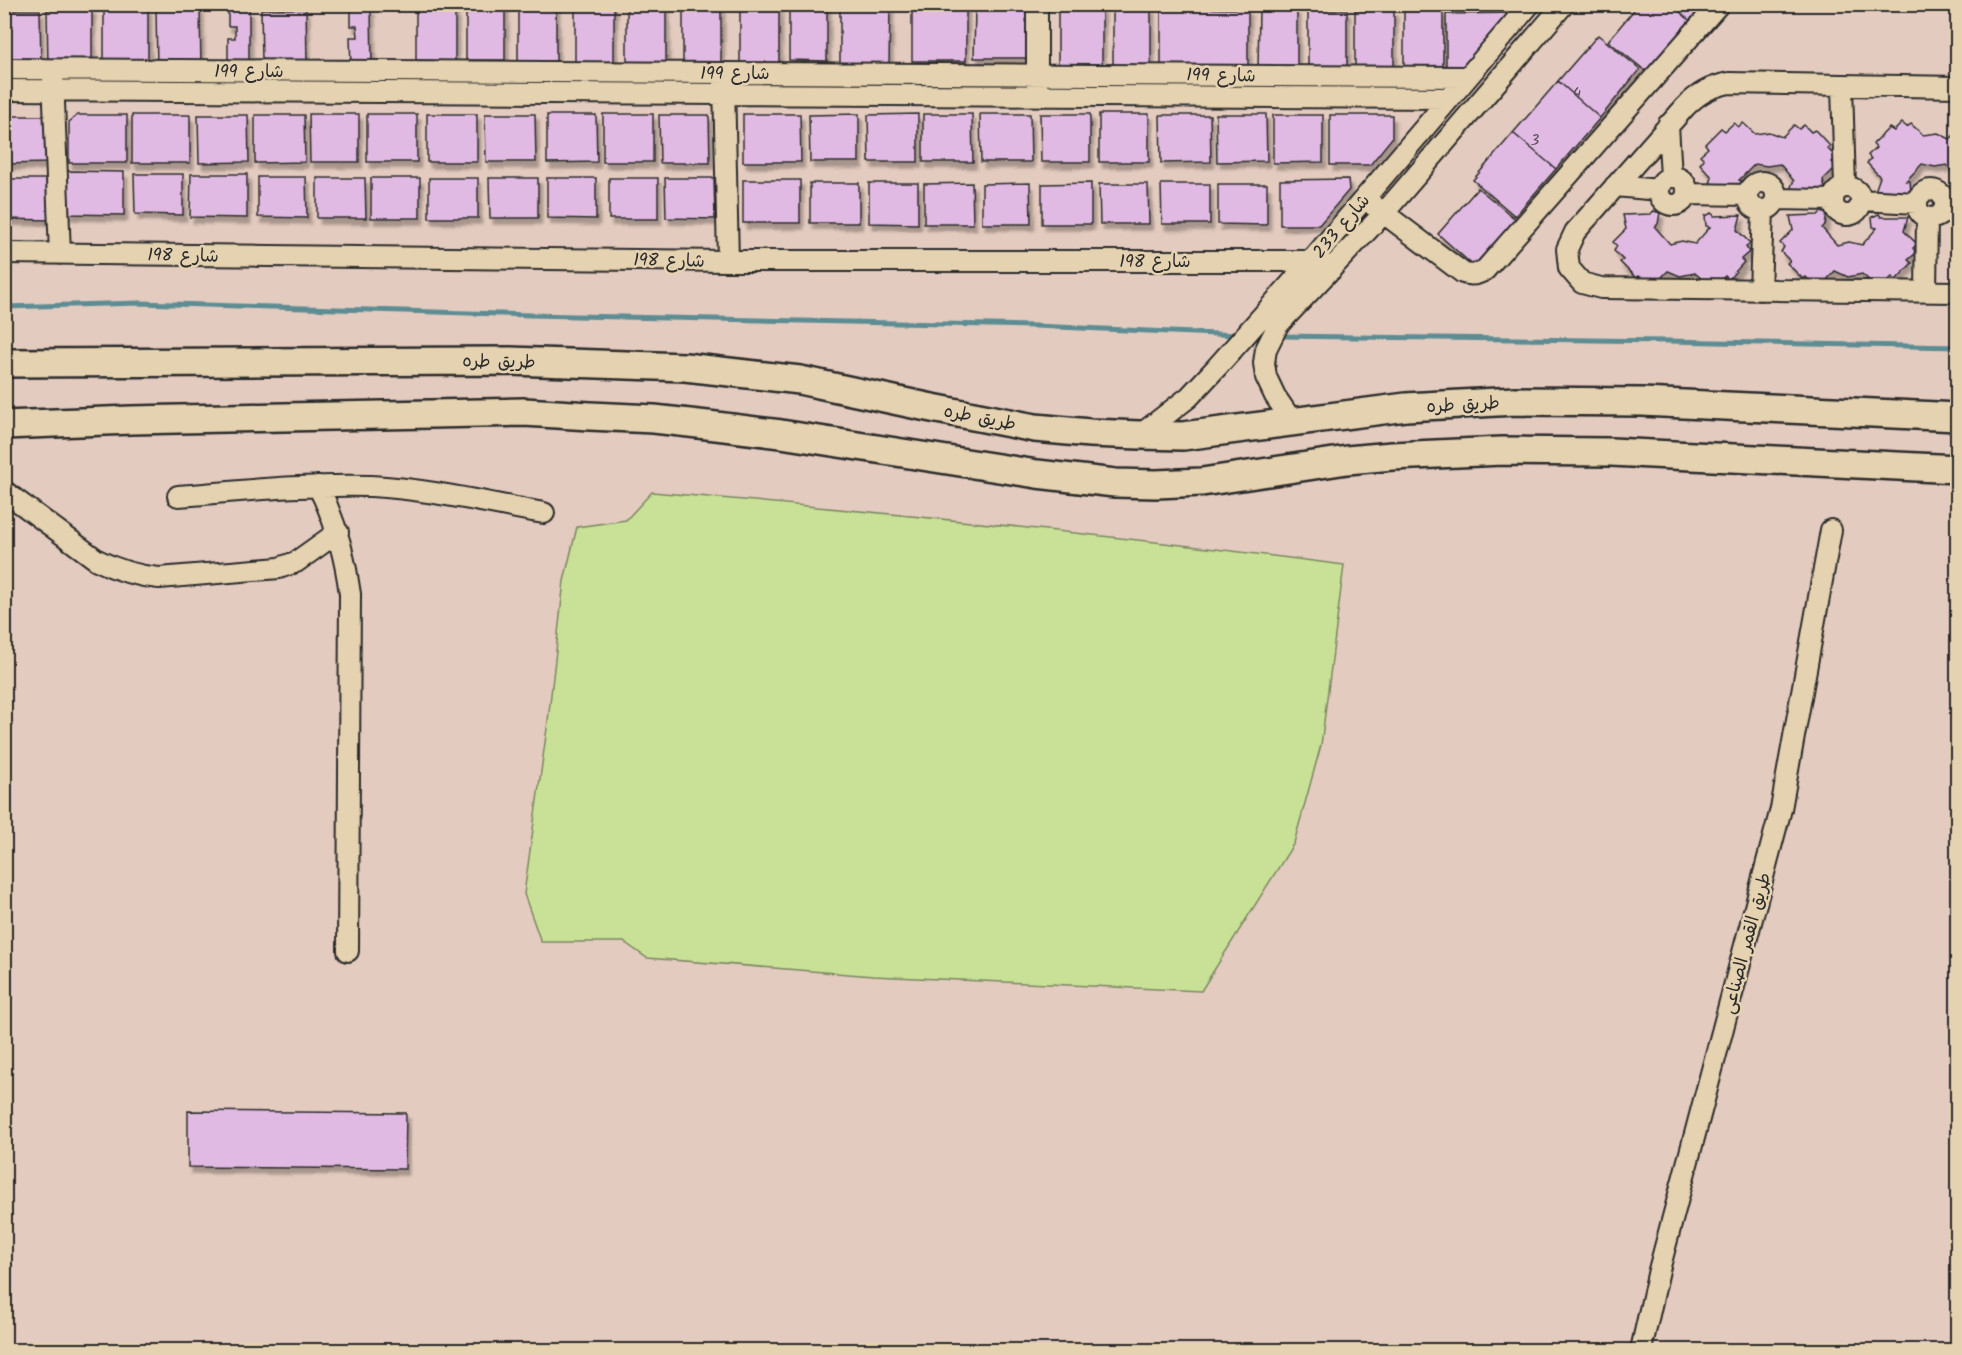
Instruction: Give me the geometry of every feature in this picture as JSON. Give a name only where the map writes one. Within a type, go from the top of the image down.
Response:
[{"type":"main road","name":"طريق طره","points":[[4,363],[490,361],[617,363],[686,367],[800,380],[1035,428],[1140,435],[1183,436],[1406,407],[1515,401],[1642,402],[1958,417]]},
{"type":"main road","points":[[4,425],[131,420],[524,412],[568,414],[654,419],[716,426],[1037,474],[1115,483],[1156,484],[1202,482],[1347,460],[1502,451],[1611,452],[1958,469]]},
{"type":"street","points":[[1037,4],[1037,94]]},
{"type":"street","name":"شارع 233","points":[[1140,435],[1203,383],[1311,261],[1530,4]]},
{"type":"street","name":"شارع 233","points":[[1292,421],[1275,396],[1266,377],[1266,349],[1278,325],[1384,213],[1564,4]]},
{"type":"street","points":[[1364,198],[1463,273],[1474,275],[1480,273],[1719,4]]},
{"type":"street","name":"شارع 199","points":[[4,69],[1466,77]]},
{"type":"street","points":[[53,70],[60,254]]},
{"type":"street","points":[[724,73],[728,261]]},
{"type":"street","points":[[1958,87],[1729,83],[1712,87],[1697,95],[1668,125],[1575,232],[1567,249],[1569,268],[1582,283],[1601,288],[1958,292]]},
{"type":"street","points":[[1842,85],[1839,194],[1833,205],[1839,213],[1848,215],[1859,208],[1861,200],[1922,210],[1936,217],[1951,207]]},
{"type":"street","name":"شارع 199","points":[[4,90],[1449,98]]},
{"type":"street","points":[[1668,125],[1662,199],[1669,204],[1678,204],[1687,194],[1748,195],[1754,208],[1839,194]]},
{"type":"street","points":[[1615,186],[1665,184]]},
{"type":"street","points":[[1760,290],[1770,205]]},
{"type":"street","points":[[1922,210],[1926,291]]},
{"type":"street","name":"شارع 198","points":[[4,254],[728,261],[1311,261],[1323,263],[1331,270]]},
{"type":"street","points":[[178,496],[318,486],[372,486],[409,489],[544,513]]},
{"type":"street","points":[[318,486],[338,532],[351,594],[348,951]]},
{"type":"street","points":[[4,491],[98,560],[127,573],[159,578],[279,568],[296,562],[338,532]]},
{"type":"street","name":"طريق القمر الصناعى","points":[[1641,1350],[1659,1270],[1781,809],[1831,530]]},
{"type":"green space","points":[[652,492],[998,525],[1344,565],[1321,745],[1294,843],[1201,991],[873,976],[647,958],[624,942],[541,942],[524,894],[548,721],[564,581],[577,527],[626,520]]},
{"type":"building","points":[[416,4],[455,4],[455,61],[416,60]]},
{"type":"building","points":[[466,4],[505,4],[505,60],[466,60]]},
{"type":"building","points":[[518,4],[556,4],[556,61],[518,61]]},
{"type":"building","points":[[683,4],[721,4],[721,63],[683,62]]},
{"type":"building","points":[[789,4],[827,4],[827,61],[789,60]]},
{"type":"building","points":[[912,4],[966,4],[966,61],[912,61]]},
{"type":"building","points":[[1639,4],[1671,4],[1695,25],[1652,76],[1608,41]]},
{"type":"building","points":[[1671,4],[1712,4],[1695,25]]},
{"type":"building","points":[[575,5],[614,5],[614,65],[575,65]]},
{"type":"building","points":[[627,5],[666,5],[666,64],[627,64]]},
{"type":"building","points":[[840,6],[890,6],[889,65],[840,64]]},
{"type":"building","points":[[740,7],[779,7],[779,67],[740,66]]},
{"type":"building","points":[[975,7],[1028,7],[1028,58],[974,58]]},
{"type":"building","points":[[104,8],[148,8],[148,69],[104,69]]},
{"type":"building","points":[[200,8],[201,69],[157,69],[156,9]]},
{"type":"building","points":[[1058,8],[1102,8],[1102,67],[1058,67]]},
{"type":"building","points":[[1113,8],[1151,8],[1151,68],[1113,68]]},
{"type":"building","points":[[1161,8],[1248,9],[1248,70],[1161,68]]},
{"type":"building","points":[[92,9],[92,68],[48,68],[47,10]]},
{"type":"building","points":[[228,9],[249,9],[249,68],[228,68],[228,38],[235,38],[235,26],[228,26]]},
{"type":"building","points":[[261,9],[306,9],[307,61],[262,62]]},
{"type":"building","points":[[351,9],[371,9],[372,67],[351,68],[350,37],[358,37],[357,26],[351,26]]},
{"type":"building","points":[[1259,9],[1297,10],[1297,69],[1258,69]]},
{"type":"building","points":[[4,10],[40,10],[41,68],[4,69]]},
{"type":"building","points":[[1308,10],[1347,10],[1347,70],[1308,69]]},
{"type":"building","points":[[1355,10],[1394,11],[1394,70],[1355,70]]},
{"type":"building","points":[[1404,11],[1443,11],[1443,71],[1404,71]]},
{"type":"building","points":[[1518,13],[1468,71],[1446,70],[1446,14]]},
{"type":"building","points":[[1598,35],[1640,69],[1600,118],[1558,81]]},
{"type":"building","points":[[1558,81],[1600,118],[1556,169],[1513,133]]},
{"type":"building","points":[[309,114],[359,114],[359,162],[310,162]]},
{"type":"building","points":[[367,114],[417,114],[417,162],[367,162]]},
{"type":"building","points":[[427,114],[477,114],[477,162],[427,162]]},
{"type":"building","points":[[485,114],[535,114],[536,162],[486,162]]},
{"type":"building","points":[[603,114],[653,114],[653,162],[603,162]]},
{"type":"building","points":[[743,114],[800,114],[801,162],[743,162]]},
{"type":"building","points":[[859,114],[859,162],[810,162],[809,115]]},
{"type":"building","points":[[918,114],[918,162],[869,162],[868,115]]},
{"type":"building","points":[[923,114],[972,114],[973,162],[923,162]]},
{"type":"building","points":[[980,114],[1030,114],[1031,162],[981,162]]},
{"type":"building","points":[[1040,114],[1090,114],[1090,162],[1041,162]]},
{"type":"building","points":[[1099,114],[1149,114],[1149,162],[1099,162]]},
{"type":"building","points":[[1216,114],[1266,114],[1267,161],[1217,162]]},
{"type":"building","points":[[78,115],[127,115],[127,163],[69,163],[69,122]]},
{"type":"building","points":[[132,115],[190,115],[190,163],[132,163]]},
{"type":"building","points":[[198,115],[248,115],[249,162],[199,163]]},
{"type":"building","points":[[255,115],[304,115],[305,162],[255,163]]},
{"type":"building","points":[[547,115],[596,115],[597,162],[547,163]]},
{"type":"building","points":[[659,115],[709,115],[710,163],[660,163]]},
{"type":"building","points":[[1160,115],[1210,115],[1211,162],[1161,163]]},
{"type":"building","points":[[1273,115],[1323,115],[1323,162],[1273,163]]},
{"type":"building","points":[[1330,115],[1392,115],[1392,138],[1370,165],[1330,165]]},
{"type":"building","points":[[4,116],[50,116],[50,163],[4,164]]},
{"type":"building","points":[[1734,123],[1738,127],[1743,123],[1755,134],[1769,132],[1782,137],[1794,125],[1799,129],[1804,125],[1811,132],[1815,130],[1830,146],[1827,148],[1836,157],[1832,162],[1836,167],[1823,180],[1826,193],[1789,195],[1794,181],[1780,164],[1767,166],[1755,164],[1739,180],[1743,181],[1744,191],[1708,191],[1712,177],[1700,164],[1704,159],[1700,155],[1708,148],[1705,144],[1721,128],[1725,131]]},
{"type":"building","points":[[1902,123],[1907,127],[1911,124],[1923,135],[1938,133],[1950,139],[1958,131],[1958,178],[1947,165],[1935,167],[1922,164],[1906,181],[1910,181],[1911,192],[1903,194],[1902,192],[1875,191],[1880,177],[1867,163],[1871,159],[1868,155],[1876,148],[1873,144],[1889,128],[1894,131]]},
{"type":"building","points":[[1513,133],[1556,169],[1515,216],[1473,180]]},
{"type":"building","points":[[67,171],[124,172],[124,215],[67,214]]},
{"type":"building","points":[[134,174],[183,174],[183,215],[135,214]]},
{"type":"building","points":[[191,174],[247,174],[247,218],[190,217]]},
{"type":"building","points":[[258,177],[306,177],[307,218],[258,217]]},
{"type":"building","points":[[317,178],[365,178],[366,218],[317,218]]},
{"type":"building","points":[[371,178],[420,178],[420,218],[371,218]]},
{"type":"building","points":[[429,178],[478,178],[478,218],[429,218]]},
{"type":"building","points":[[489,178],[538,178],[538,218],[490,218]]},
{"type":"building","points":[[547,178],[596,178],[596,219],[547,218]]},
{"type":"building","points":[[609,178],[658,178],[658,219],[609,219]]},
{"type":"building","points":[[665,178],[714,178],[715,219],[666,218]]},
{"type":"building","points":[[4,179],[51,179],[51,220],[4,219]]},
{"type":"building","points":[[1348,179],[1349,190],[1319,225],[1280,225],[1280,180]]},
{"type":"building","points":[[743,180],[800,180],[800,223],[743,223]]},
{"type":"building","points":[[810,183],[859,183],[859,223],[810,223]]},
{"type":"building","points":[[869,183],[918,183],[918,224],[869,223]]},
{"type":"building","points":[[972,183],[973,224],[924,224],[924,184]]},
{"type":"building","points":[[1030,183],[1031,224],[982,224],[982,184]]},
{"type":"building","points":[[1091,183],[1091,224],[1042,224],[1042,184]]},
{"type":"building","points":[[1099,184],[1148,184],[1149,224],[1100,224]]},
{"type":"building","points":[[1161,184],[1210,184],[1210,224],[1162,224]]},
{"type":"building","points":[[1218,184],[1267,184],[1267,225],[1218,224]]},
{"type":"building","points":[[1478,188],[1520,223],[1478,270],[1438,234]]},
{"type":"building","points":[[1654,211],[1660,213],[1658,224],[1655,227],[1670,244],[1682,241],[1695,244],[1710,227],[1706,226],[1705,216],[1712,213],[1714,216],[1741,215],[1737,230],[1750,243],[1746,247],[1749,252],[1741,259],[1744,262],[1729,279],[1725,276],[1716,284],[1708,284],[1695,273],[1680,276],[1668,271],[1656,283],[1651,279],[1646,283],[1639,276],[1636,278],[1620,262],[1623,260],[1614,251],[1617,246],[1613,242],[1626,229],[1623,215],[1651,214]]},
{"type":"building","points":[[1821,212],[1827,214],[1825,225],[1822,228],[1837,245],[1849,242],[1862,245],[1877,228],[1873,227],[1872,217],[1879,214],[1881,217],[1908,217],[1904,231],[1917,244],[1913,248],[1916,253],[1908,260],[1912,263],[1896,280],[1892,277],[1883,285],[1878,281],[1875,285],[1862,274],[1848,277],[1835,271],[1823,284],[1818,280],[1813,284],[1806,277],[1803,279],[1787,263],[1790,261],[1781,252],[1784,247],[1780,243],[1793,230],[1790,216],[1818,215]]},
{"type":"building","points":[[188,1111],[406,1113],[405,1169],[188,1167]]},
{"type":"waterway","points":[[4,307],[140,303],[530,315],[1035,326],[1239,335]]},
{"type":"waterway","points":[[1278,336],[1958,347]]}]
